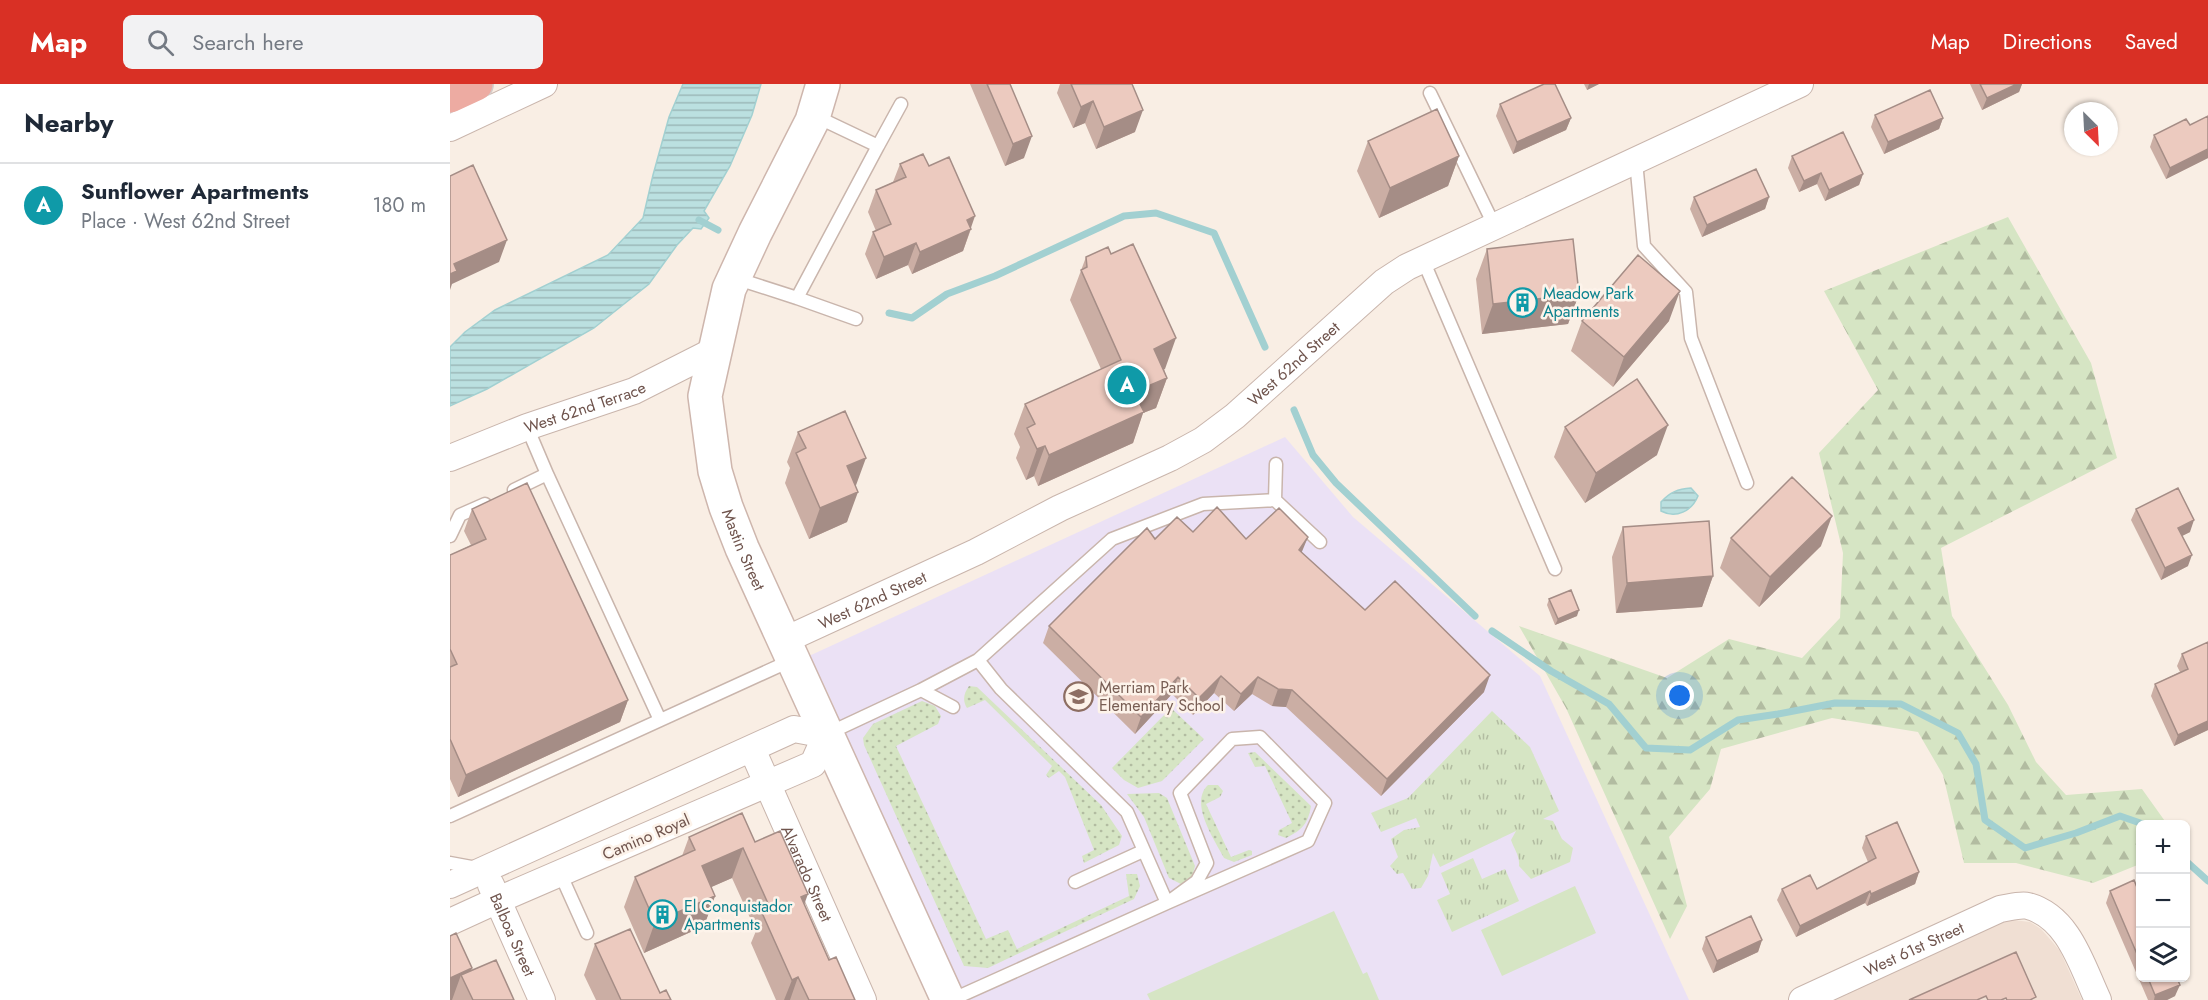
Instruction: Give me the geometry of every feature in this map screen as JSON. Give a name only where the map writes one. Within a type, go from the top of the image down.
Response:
[{"type":"highway","points":[[450,96],[476,84]]},
{"type":"street","points":[[450,128],[544,84]]},
{"type":"street","name":"Mastin Street","points":[[823,84],[814,115],[729,289],[705,396],[715,471],[742,548],[826,735],[950,1000]]},
{"type":"street","name":"West 62nd Street","points":[[789,650],[1060,508],[1170,458],[1203,440],[1235,416],[1384,282],[1423,260],[1800,84]]},
{"type":"street","name":"West 62nd Terrace","points":[[450,458],[527,426],[634,391],[716,350]]},
{"type":"street","points":[[450,885],[794,729],[826,735]]},
{"type":"street","name":"Camino Royal","points":[[450,922],[813,764],[826,735]]},
{"type":"street","name":"Alvarado Street","points":[[752,749],[863,1000]]},
{"type":"street","name":"Balboa Street","points":[[484,869],[542,1000]]},
{"type":"street","name":"West 61st Street","points":[[1802,1000],[2000,909],[2026,906],[2051,918],[2070,938],[2098,1000]]},
{"type":"lane","points":[[1430,93],[1495,227]]},
{"type":"lane","points":[[797,298],[901,104]]},
{"type":"lane","points":[[814,115],[878,146]]},
{"type":"lane","points":[[1636,160],[1644,246],[1686,292],[1690,338],[1747,483]]},
{"type":"lane","points":[[1423,260],[1555,569]]},
{"type":"lane","points":[[735,278],[856,319]]},
{"type":"lane","points":[[527,426],[660,720]]},
{"type":"lane","points":[[1275,500],[1276,464]]},
{"type":"lane","points":[[450,536],[460,515],[547,474]]},
{"type":"lane","points":[[826,735],[978,660],[1112,539],[1203,504],[1275,500],[1320,542]]},
{"type":"lane","points":[[450,816],[660,720],[789,650]]},
{"type":"lane","points":[[978,660],[1001,688],[1127,812],[1167,903]]},
{"type":"lane","points":[[921,690],[952,707]]},
{"type":"lane","points":[[950,1000],[1308,841],[1324,803],[1260,737],[1232,739],[1180,793],[1207,863],[1197,881],[1167,903]]},
{"type":"lane","points":[[1075,882],[1143,851]]},
{"type":"lane","points":[[450,863],[484,869]]},
{"type":"lane","points":[[560,873],[587,933]]},
{"type":"shaded area","points":[[1285,437],[1353,517],[1540,676],[1689,1000],[967,1000],[855,759],[829,695],[809,656]]},
{"type":"shaded area","points":[[2013,920],[2030,922],[2049,938],[2060,951],[2082,1000],[1817,1000],[1994,922]]},
{"type":"green space","points":[[2008,217],[2091,363],[2117,458],[1941,548],[1952,616],[2008,705],[2036,762],[2066,795],[2142,789],[2164,820],[2136,820],[2136,866],[2093,883],[2016,863],[1964,863],[1943,775],[1918,732],[1832,718],[1721,749],[1710,789],[1669,837],[1687,906],[1670,939],[1566,708],[1519,626],[1667,678],[1729,639],[1802,658],[1840,618],[1843,553],[1819,453],[1878,390],[1824,291]]},
{"type":"green space","points":[[969,686],[977,687],[1101,805],[1122,836],[1119,845],[1084,863],[1082,856],[1094,850],[1065,777],[1059,771],[1049,778],[1046,775],[1052,766],[985,700],[967,708],[964,697]]},
{"type":"green space","points":[[922,701],[935,706],[941,716],[938,724],[896,746],[986,939],[1008,930],[1017,949],[1129,896],[1126,874],[1137,874],[1140,886],[1134,899],[988,968],[964,966],[864,745],[863,738],[873,724]]},
{"type":"green space","points":[[1171,708],[1204,739],[1162,781],[1138,788],[1124,780],[1112,768]]},
{"type":"green space","points":[[1492,711],[1530,747],[1559,811],[1543,819],[1553,821],[1562,839],[1573,848],[1570,862],[1531,879],[1519,866],[1518,856],[1511,840],[1516,831],[1440,867],[1433,853],[1428,876],[1421,888],[1412,889],[1403,873],[1397,874],[1390,866],[1398,857],[1391,839],[1404,830],[1420,827],[1416,818],[1381,832],[1371,813],[1408,798]]},
{"type":"green space","points":[[1255,752],[1311,806],[1303,826],[1286,838],[1278,835],[1279,830],[1292,823],[1265,766],[1255,767],[1248,753]]},
{"type":"green space","points":[[1208,785],[1218,785],[1223,791],[1220,797],[1206,804],[1231,857],[1249,850],[1252,851],[1252,855],[1234,862],[1224,858],[1202,811],[1201,801]]},
{"type":"green space","points":[[1159,793],[1167,798],[1195,866],[1192,877],[1181,884],[1169,878],[1144,817],[1127,794]]},
{"type":"green space","points":[[1473,858],[1482,879],[1505,869],[1519,901],[1452,932],[1437,900],[1450,894],[1441,873]]},
{"type":"green space","points":[[1575,886],[1596,933],[1502,976],[1481,930]]},
{"type":"green space","points":[[1334,911],[1363,974],[1367,972],[1379,1000],[1150,1000],[1147,994]]},
{"type":"water","points":[[683,84],[761,84],[752,115],[730,166],[704,211],[709,218],[701,229],[693,228],[677,245],[649,284],[594,328],[487,389],[450,406],[450,347],[465,332],[495,310],[608,255],[643,218],[669,117]]},
{"type":"water","points":[[1691,488],[1698,496],[1692,506],[1678,514],[1661,511],[1661,502],[1671,493]]},
{"type":"building","points":[[987,84],[1010,84],[1032,136],[1013,144]]},
{"type":"building","points":[[1071,84],[1132,84],[1143,110],[1104,127],[1093,101],[1081,107]]},
{"type":"building","points":[[1544,84],[1555,84],[1571,118],[1517,142],[1500,104]]},
{"type":"building","points":[[1980,84],[2017,84],[1987,98]]},
{"type":"building","points":[[1930,90],[1943,118],[1888,142],[1875,115]]},
{"type":"building","points":[[1437,109],[1459,156],[1390,188],[1368,141]]},
{"type":"building","points":[[2208,116],[2208,149],[2170,168],[2154,135],[2186,119],[2190,125]]},
{"type":"building","points":[[1843,132],[1863,174],[1829,190],[1821,173],[1804,181],[1792,156]]},
{"type":"building","points":[[923,154],[929,166],[949,157],[975,216],[967,220],[971,229],[920,252],[916,243],[884,257],[873,232],[891,224],[876,190],[906,177],[900,164]]},
{"type":"building","points":[[473,165],[507,240],[454,264],[457,271],[450,274],[450,176]]},
{"type":"building","points":[[1756,169],[1769,197],[1707,225],[1694,197]]},
{"type":"building","points":[[1573,239],[1579,294],[1493,304],[1487,249]]},
{"type":"building","points":[[1133,244],[1176,338],[1154,349],[1167,378],[1134,392],[1144,412],[1049,455],[1045,446],[1037,449],[1027,428],[1035,424],[1025,404],[1121,360],[1081,270],[1087,267],[1086,257],[1108,247],[1111,254]]},
{"type":"building","points":[[1638,255],[1680,291],[1624,357],[1582,321]]},
{"type":"building","points":[[1637,379],[1668,425],[1596,473],[1565,427]]},
{"type":"building","points":[[845,411],[866,458],[847,466],[858,492],[820,508],[796,453],[806,448],[798,432]]},
{"type":"building","points":[[1792,477],[1832,516],[1770,577],[1731,538]]},
{"type":"building","points":[[527,483],[628,700],[466,775],[450,739],[450,667],[457,664],[450,649],[450,555],[486,539],[472,509]]},
{"type":"building","points":[[2178,488],[2194,520],[2178,528],[2192,555],[2165,568],[2136,509]]},
{"type":"building","name":"Merriam Park Elementary School","points":[[1217,507],[1246,539],[1279,508],[1308,537],[1299,550],[1365,610],[1395,581],[1490,675],[1387,779],[1292,690],[1278,689],[1258,677],[1241,694],[1221,676],[1199,698],[1178,677],[1141,717],[1049,626],[1147,528],[1155,539],[1177,517],[1193,532]]},
{"type":"building","points":[[1709,521],[1713,576],[1627,583],[1623,527]]},
{"type":"building","points":[[1571,590],[1579,610],[1558,619],[1549,599]]},
{"type":"building","points":[[2208,642],[2208,721],[2178,735],[2155,684],[2188,669],[2182,654]]},
{"type":"building","points":[[742,813],[755,842],[780,831],[808,894],[801,897],[829,960],[836,957],[855,1000],[809,1000],[798,977],[792,980],[762,913],[771,910],[743,848],[702,866],[715,896],[655,922],[635,877],[695,850],[689,837]]},
{"type":"building","points":[[1897,822],[1919,872],[1871,894],[1870,891],[1800,926],[1782,889],[1810,875],[1817,889],[1876,858],[1866,836]]},
{"type":"building","points":[[2134,880],[2136,885],[2136,952],[2110,891]]},
{"type":"building","points":[[1751,916],[1762,940],[1717,961],[1706,937]]},
{"type":"building","points":[[630,929],[660,993],[666,990],[671,1000],[621,1000],[595,944]]},
{"type":"building","points":[[456,933],[472,968],[450,978],[450,936]]},
{"type":"building","points":[[2016,952],[2036,997],[2030,1000],[2007,1000],[2006,998],[1988,1000],[1986,996],[1977,1000],[1909,1000]]},
{"type":"building","points":[[496,960],[514,1000],[473,1000],[461,975]]},
{"type":"building","points":[[2150,982],[2179,982],[2180,985],[2155,995]]},
{"type":"waterway","points":[[889,313],[912,318],[947,294],[995,276],[1124,216],[1156,213],[1214,233],[1265,347]]},
{"type":"waterway","points":[[699,220],[718,230]]},
{"type":"waterway","points":[[1294,410],[1313,455],[1336,483],[1475,616]]},
{"type":"waterway","points":[[1492,631],[1551,671],[1609,704],[1646,748],[1690,750],[1738,720],[1835,703],[1901,704],[1958,733],[1976,764],[1985,820],[2025,848],[2076,833],[2120,816],[2136,822]]},
{"type":"waterway","points":[[2190,865],[2208,881]]},
{"type":"place","name":"Meadow Park Apartments","points":[[1522,302]]},
{"type":"place","name":"Sunflower Apartments","points":[[1127,385]]},
{"type":"place","name":"Merriam Park Elementary School","points":[[1078,696]]},
{"type":"place","name":"El Conquistador Apartments","points":[[663,915]]}]
